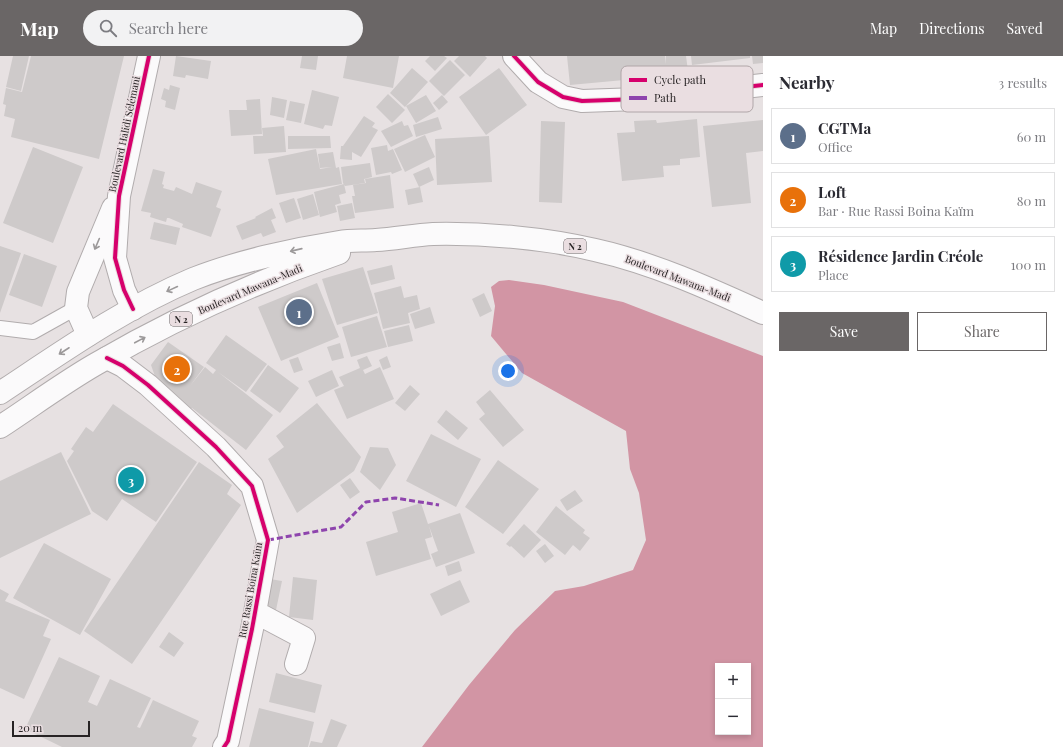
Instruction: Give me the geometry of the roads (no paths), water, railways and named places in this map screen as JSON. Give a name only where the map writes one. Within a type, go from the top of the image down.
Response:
[{"type":"main road","name":"Boulevard Halidi Sélémani","points":[[133,309],[124,290],[115,258],[119,196],[149,56]]},
{"type":"main road","points":[[514,56],[538,82],[563,97],[582,101],[621,100]]},
{"type":"main road","points":[[753,86],[763,85]]},
{"type":"main road","name":"Boulevard Halidi Sélémani","points":[[76,308],[78,292],[119,196]]},
{"type":"main road","name":"Boulevard Mawana-Madi","points":[[0,416],[122,333],[133,309],[194,279],[246,263],[299,250],[341,242],[433,234],[540,240],[594,249],[640,262],[763,312]]},
{"type":"main road","name":"Boulevard Mawana-Madi","points":[[0,393],[98,348],[174,321],[257,284],[376,240]]},
{"type":"main road","points":[[76,308],[98,348]]},
{"type":"main road","name":"Boulevard Mawana-Madi","points":[[0,427],[98,348]]},
{"type":"main road","name":"Rue Rassi Boina Kaïm","points":[[98,348],[148,385],[216,447],[252,486],[268,540],[255,612],[228,741],[224,747]]},
{"type":"main road","points":[[255,612],[304,638],[296,664]]},
{"type":"lane","points":[[0,328],[33,332],[76,308]]},
{"type":"place","name":"CGTMa","points":[[299,312]]},
{"type":"place","name":"Loft","points":[[177,369]]},
{"type":"place","name":"Résidence Jardin Créole","points":[[131,480]]}]
